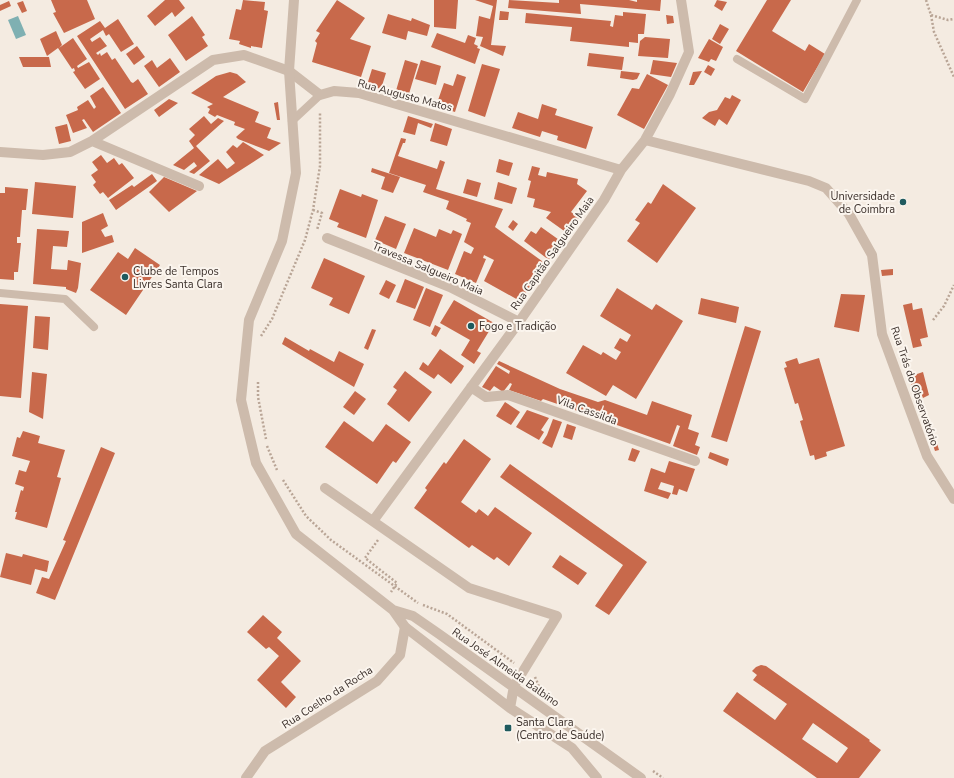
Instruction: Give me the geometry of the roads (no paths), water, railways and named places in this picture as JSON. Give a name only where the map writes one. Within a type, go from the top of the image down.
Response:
[{"type":"street","name":"Rua José Almeida Balbino","points":[[294,0],[289,72],[296,173],[282,241],[249,320],[241,400],[256,463],[296,534],[393,610],[405,627],[510,708],[572,748],[597,778]]},
{"type":"street","name":"Rua Capitão Salgueiro Maia","points":[[373,521],[519,322],[604,200],[620,170],[645,140],[670,94],[689,52],[681,0]]},
{"type":"street","points":[[0,152],[43,154],[70,152],[92,142],[213,60],[244,55],[289,72],[320,95]]},
{"type":"street","name":"Rua Augusto Matos","points":[[320,95],[334,91],[359,93],[620,170]]},
{"type":"street","name":"Rua Trás do Observatório","points":[[645,140],[809,181],[826,188],[849,214],[872,255],[882,334],[927,456],[954,499]]},
{"type":"street","points":[[92,142],[199,186]]},
{"type":"street","name":"Travessa Salgueiro Maia","points":[[327,238],[450,287],[519,322]]},
{"type":"street","name":"Vila Cassilda","points":[[471,387],[486,397],[508,395],[695,461]]},
{"type":"street","points":[[325,488],[468,588],[557,616],[514,686],[510,708]]},
{"type":"street","name":"Rua José Almeida Balbino","points":[[393,610],[412,616],[514,686],[641,778]]},
{"type":"street","name":"Rua Coelho da Rocha","points":[[246,778],[265,752],[377,681],[400,655],[405,627]]},
{"type":"lane","points":[[737,59],[805,99],[857,0]]},
{"type":"lane","points":[[292,122],[320,95]]},
{"type":"lane","points":[[0,293],[65,299],[94,327]]},
{"type":"water","points":[[18,16],[26,35],[16,39],[8,20]]},
{"type":"place","name":"Universidade de Coimbra","points":[[903,202]]},
{"type":"place","name":"Clube de Tempos Livres Santa Clara","points":[[125,277]]},
{"type":"place","name":"Fogo e Tradição","points":[[471,326]]},
{"type":"place","name":"Santa Clara (Centro de Saúde)","points":[[508,728]]}]
